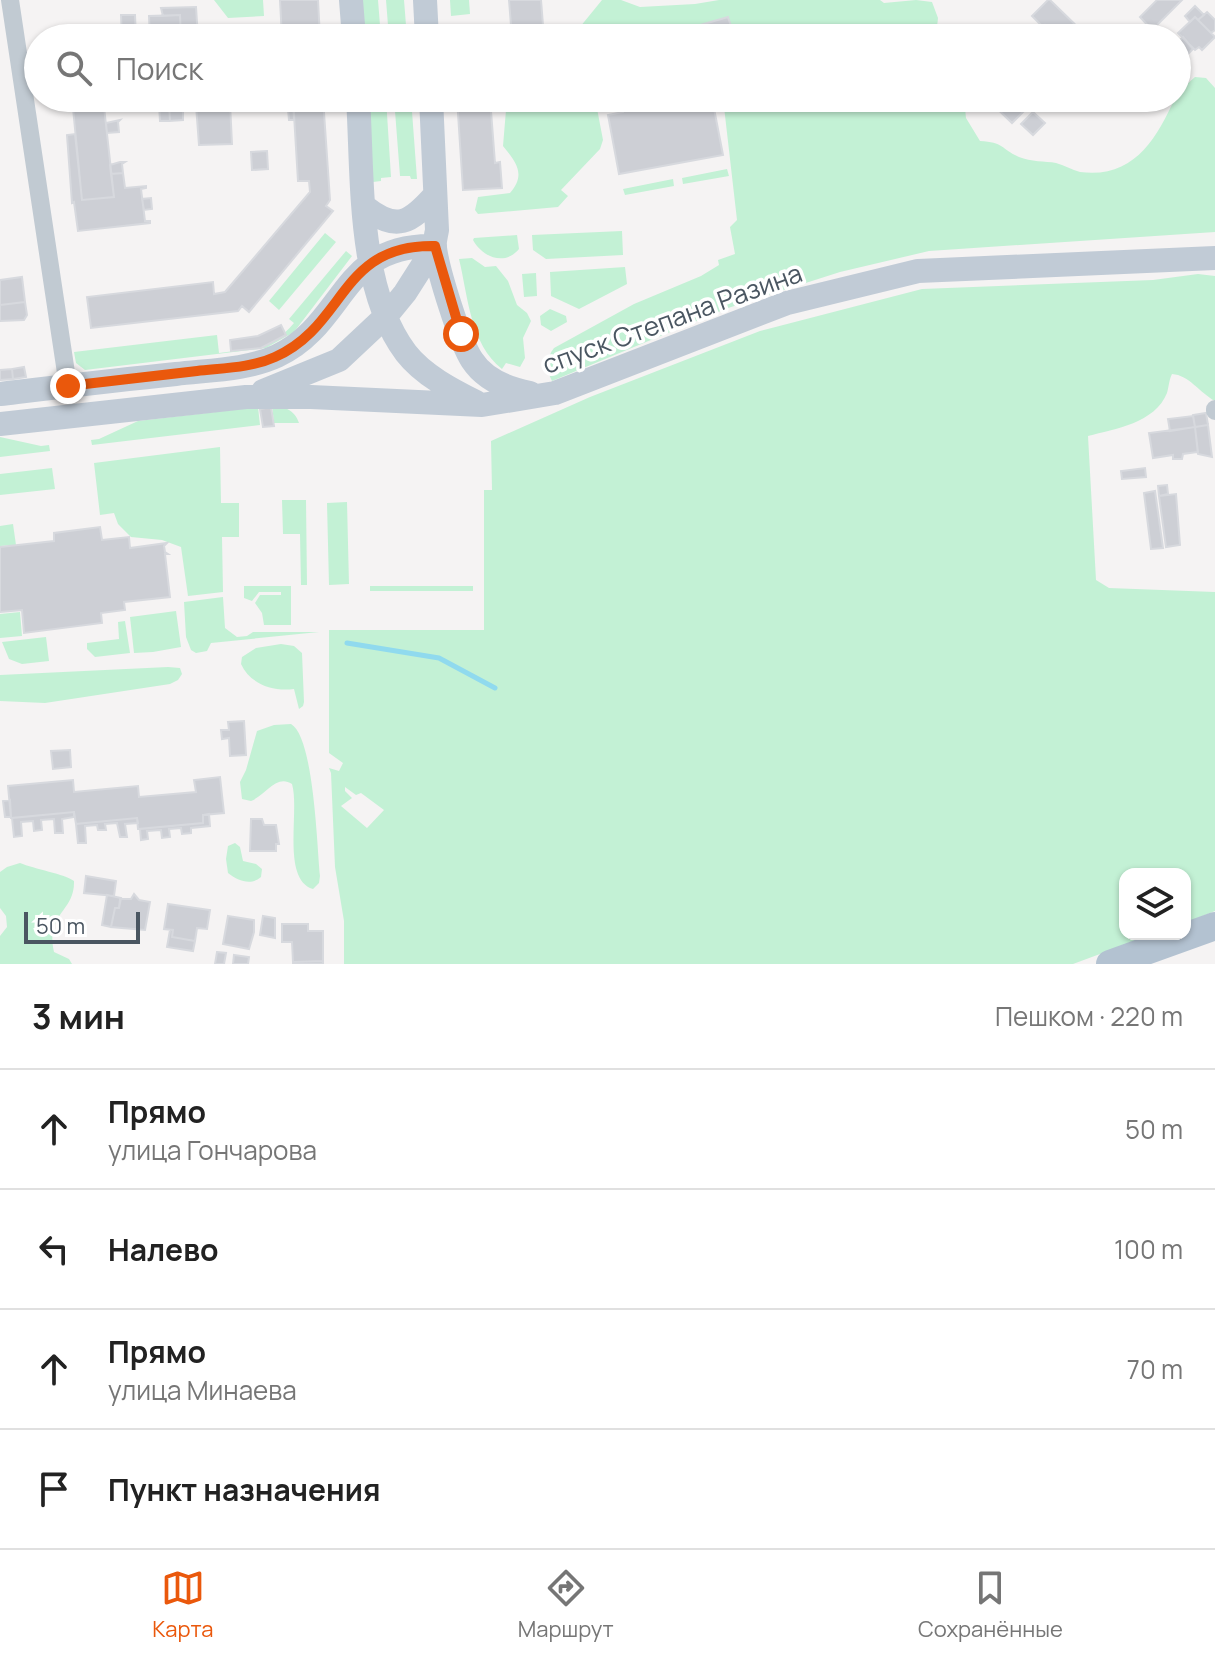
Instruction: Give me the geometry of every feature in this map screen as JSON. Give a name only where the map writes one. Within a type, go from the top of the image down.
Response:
[{"type":"main road","points":[[351,0],[353,24]]},
{"type":"main road","points":[[425,0],[426,24]]},
{"type":"main road","points":[[359,112],[368,262],[379,299],[407,354],[439,381],[482,405]]},
{"type":"main road","points":[[432,112],[437,230],[435,246],[461,334],[473,362],[507,388],[543,395]]},
{"type":"main road","points":[[365,207],[387,222],[396,222],[419,212],[435,195]]},
{"type":"main road","points":[[0,394],[266,361],[290,349],[318,324],[368,262],[399,249],[435,246]]},
{"type":"main road","points":[[0,424],[246,397],[339,360],[387,315],[435,246]]},
{"type":"main road","name":"спуск Степана Разина","points":[[246,397],[482,405],[568,388],[787,303],[918,271],[1215,258]]},
{"type":"main road","points":[[1110,964],[1215,926]]},
{"type":"street","points":[[10,0],[24,93]]},
{"type":"street","points":[[27,112],[68,386]]},
{"type":"green space","points":[[214,0],[263,0],[264,16],[228,18]]},
{"type":"green space","points":[[359,0],[378,0],[380,24],[361,24]]},
{"type":"green space","points":[[386,0],[404,0],[406,24],[388,24]]},
{"type":"green space","points":[[450,0],[469,0],[470,14],[451,16]]},
{"type":"green space","points":[[602,0],[621,0],[640,7],[719,0],[880,0],[884,3],[916,0],[932,2],[938,18],[937,24],[582,24]]},
{"type":"green space","points":[[1195,77],[1206,78],[1215,88],[1215,232],[929,251],[840,272],[728,308],[552,381],[550,377],[548,360],[554,348],[634,304],[701,276],[719,265],[718,260],[735,254],[730,227],[737,220],[725,112],[965,112],[980,141],[998,144],[1024,159],[1056,163],[1080,172],[1099,173],[1128,163],[1140,153],[1151,142],[1168,112],[1191,112],[1191,81]]},
{"type":"green space","points":[[368,112],[387,112],[391,177],[373,182]]},
{"type":"green space","points":[[395,112],[412,112],[417,179],[400,176]]},
{"type":"green space","points":[[506,112],[598,112],[603,140],[600,149],[561,190],[568,196],[558,207],[478,214],[475,210],[478,197],[510,193],[518,180],[515,162],[503,146]]},
{"type":"green space","points":[[727,169],[729,176],[683,184],[682,178]]},
{"type":"green space","points":[[673,179],[674,186],[625,195],[623,189]]},
{"type":"green space","points":[[622,231],[623,255],[546,259],[533,250],[532,235]]},
{"type":"green space","points":[[325,233],[336,242],[279,310],[269,301]]},
{"type":"green space","points":[[517,235],[519,249],[501,258],[488,255],[473,240],[474,238]]},
{"type":"green space","points":[[346,251],[352,256],[294,332],[266,348],[85,370],[76,363],[74,352],[217,335],[219,353],[269,342],[294,323],[289,319]]},
{"type":"green space","points":[[472,258],[485,267],[496,266],[508,281],[517,305],[531,321],[523,338],[525,358],[520,367],[506,363],[502,369],[491,359],[477,333],[459,259]]},
{"type":"green space","points":[[625,267],[627,284],[579,309],[551,296],[550,272]]},
{"type":"green space","points":[[536,273],[537,296],[524,297],[522,274]]},
{"type":"green space","points":[[1198,274],[1215,276],[1215,401],[1184,378],[1172,374],[1161,403],[1144,418],[1088,436],[1096,580],[1109,588],[1215,592],[1215,911],[1191,921],[1191,868],[1119,868],[1119,940],[1138,940],[1073,964],[344,964],[344,921],[335,867],[329,768],[339,771],[343,763],[329,753],[329,630],[484,630],[484,490],[492,490],[491,441],[590,397],[760,331],[922,289],[1153,280]],"holes":[[[345,787],[356,795],[361,793],[384,810],[367,828],[341,806],[352,798]]]},
{"type":"green space","points":[[550,309],[566,316],[567,322],[551,331],[541,325],[540,316]]},
{"type":"green space","points":[[272,405],[288,410],[299,423],[274,423]]},
{"type":"green space","points":[[258,407],[260,425],[92,445],[91,440],[138,421]]},
{"type":"green space","points":[[0,437],[49,445],[50,451],[0,457]]},
{"type":"green space","points":[[220,447],[221,503],[239,503],[239,537],[222,537],[223,592],[188,596],[181,547],[162,540],[131,537],[118,524],[114,513],[100,515],[94,463]]},
{"type":"green space","points":[[52,468],[55,489],[0,495],[0,474]]},
{"type":"green space","points":[[282,500],[306,500],[307,585],[301,585],[300,534],[283,534]]},
{"type":"green space","points":[[347,502],[349,584],[329,585],[327,503]]},
{"type":"green space","points":[[13,524],[16,545],[0,546],[0,526]]},
{"type":"green space","points":[[244,586],[291,586],[291,625],[264,625],[262,613],[255,603],[260,595],[281,595],[281,592],[259,592],[252,601],[244,598]]},
{"type":"green space","points":[[370,586],[473,586],[473,591],[370,591]]},
{"type":"green space","points":[[223,597],[225,628],[237,637],[253,632],[319,632],[211,643],[207,651],[196,653],[191,650],[186,637],[184,602]]},
{"type":"green space","points":[[176,611],[181,647],[134,653],[130,617]]},
{"type":"green space","points":[[20,612],[22,636],[0,638],[0,614]]},
{"type":"green space","points":[[125,621],[130,653],[95,657],[87,649],[87,643],[119,639],[118,622]]},
{"type":"green space","points":[[46,637],[49,661],[22,664],[9,659],[2,642]]},
{"type":"green space","points":[[281,644],[294,646],[302,653],[304,702],[299,709],[294,689],[263,685],[250,677],[241,664],[242,657],[256,648]]},
{"type":"green space","points":[[180,668],[182,674],[170,684],[45,703],[0,701],[0,675]]},
{"type":"green space","points":[[291,724],[299,733],[305,749],[313,794],[320,876],[319,883],[313,889],[303,883],[294,859],[292,784],[276,783],[251,801],[242,799],[240,782],[257,731],[274,725]]},
{"type":"green space","points":[[235,843],[240,847],[243,861],[262,869],[261,877],[257,880],[244,881],[228,873],[228,846]]},
{"type":"green space","points":[[20,863],[74,881],[70,900],[53,929],[52,939],[54,952],[69,959],[72,964],[0,964],[0,936],[7,927],[6,916],[0,908],[0,872]]},
{"type":"building","points":[[280,0],[318,0],[319,24],[281,24]]},
{"type":"building","points":[[509,0],[541,0],[543,24],[511,24]]},
{"type":"building","points":[[1050,0],[1075,24],[1040,24],[1032,16]]},
{"type":"building","points":[[1157,0],[1182,0],[1158,24],[1146,24],[1140,17]]},
{"type":"building","points":[[1195,6],[1204,15],[1190,22],[1185,16]]},
{"type":"building","points":[[196,7],[197,24],[180,24],[180,15],[163,16],[161,8]]},
{"type":"building","points":[[1207,12],[1215,20],[1215,30],[1211,33],[1198,20]]},
{"type":"building","points":[[121,15],[135,15],[135,24],[121,24]]},
{"type":"building","points":[[180,15],[180,24],[149,24],[149,16]]},
{"type":"building","points":[[728,17],[730,24],[704,24]]},
{"type":"building","points":[[1195,17],[1215,37],[1202,50],[1199,47],[1195,50],[1191,46],[1191,24],[1188,24]]},
{"type":"building","points":[[73,112],[105,112],[114,197],[82,200]]},
{"type":"building","points":[[159,112],[169,112],[170,121],[160,121]]},
{"type":"building","points":[[169,112],[183,112],[183,120],[170,121]]},
{"type":"building","points":[[197,112],[230,112],[232,144],[199,145]]},
{"type":"building","points":[[288,112],[294,112],[294,120],[289,120]]},
{"type":"building","points":[[294,112],[324,112],[330,200],[326,206],[333,211],[249,312],[242,306],[238,311],[91,328],[87,297],[213,282],[214,294],[225,292],[310,192],[309,181],[298,181]]},
{"type":"building","points":[[458,112],[491,112],[495,163],[500,162],[502,188],[463,190]]},
{"type":"building","points":[[623,112],[715,112],[723,155],[619,174],[608,115]]},
{"type":"building","points":[[1001,112],[1023,112],[1012,123]]},
{"type":"building","points":[[1033,112],[1045,123],[1033,135],[1021,124]]},
{"type":"building","points":[[120,120],[119,132],[107,133],[106,123]]},
{"type":"building","points":[[75,134],[82,200],[114,197],[111,174],[123,173],[125,188],[146,186],[141,189],[145,221],[150,223],[78,231],[72,203],[67,135]]},
{"type":"building","points":[[267,151],[268,169],[252,170],[251,152]]},
{"type":"building","points":[[125,162],[122,164],[123,173],[111,174],[110,165]]},
{"type":"building","points":[[151,198],[152,209],[144,210],[142,199]]},
{"type":"building","points":[[22,277],[25,302],[0,305],[0,280]]},
{"type":"building","points":[[25,302],[27,315],[24,320],[0,321],[0,305]]},
{"type":"building","points":[[281,325],[286,335],[261,348],[231,351],[230,340],[258,336]]},
{"type":"building","points":[[24,367],[26,377],[13,379],[12,369]]},
{"type":"building","points":[[12,369],[13,379],[0,380],[0,370]]},
{"type":"building","points":[[271,407],[274,426],[263,427],[260,409]]},
{"type":"building","points":[[1206,413],[1208,425],[1195,427],[1193,415]]},
{"type":"building","points":[[1193,416],[1195,427],[1170,431],[1168,419]]},
{"type":"building","points":[[1208,425],[1212,457],[1198,454],[1195,427]]},
{"type":"building","points":[[1195,427],[1198,452],[1183,454],[1182,459],[1173,459],[1173,455],[1153,458],[1149,433]]},
{"type":"building","points":[[1145,468],[1146,477],[1122,479],[1121,471]]},
{"type":"building","points":[[1167,485],[1168,494],[1159,496],[1158,486]]},
{"type":"building","points":[[1155,491],[1163,548],[1151,549],[1144,493]]},
{"type":"building","points":[[1176,494],[1180,545],[1166,547],[1159,496]]},
{"type":"building","points":[[100,527],[102,540],[129,537],[130,548],[167,543],[164,546],[168,554],[165,554],[170,597],[124,602],[125,610],[101,613],[102,623],[24,633],[22,610],[0,612],[0,547],[54,541],[54,533]]},
{"type":"building","points":[[244,721],[246,755],[230,756],[229,738],[222,739],[221,730],[229,730],[228,722]]},
{"type":"building","points":[[70,750],[71,767],[53,769],[51,751]]},
{"type":"building","points":[[220,777],[224,813],[203,815],[203,823],[138,829],[137,818],[76,824],[74,812],[11,818],[8,786],[73,780],[74,792],[138,786],[139,797],[196,792],[194,780]]},
{"type":"building","points":[[10,800],[11,817],[5,817],[3,801]]},
{"type":"building","points":[[74,812],[74,817],[62,819],[63,833],[55,833],[54,819],[41,820],[42,830],[34,831],[33,821],[21,822],[22,836],[14,837],[12,818]]},
{"type":"building","points":[[209,814],[210,826],[191,828],[191,833],[182,834],[181,828],[169,829],[170,837],[162,838],[161,830],[147,831],[148,839],[141,840],[140,829],[203,823],[203,815]]},
{"type":"building","points":[[137,818],[138,823],[125,824],[127,837],[120,837],[117,823],[105,824],[106,830],[98,830],[97,825],[85,826],[86,843],[78,843],[76,824]]},
{"type":"building","points":[[251,819],[262,819],[264,825],[276,825],[279,844],[276,844],[276,851],[250,851]]},
{"type":"building","points":[[86,876],[116,881],[114,896],[84,893]]},
{"type":"building","points":[[134,894],[139,900],[150,902],[145,930],[111,927],[120,899],[131,899]]},
{"type":"building","points":[[107,895],[121,898],[119,908],[115,908],[111,927],[102,925]]},
{"type":"building","points":[[168,904],[210,910],[207,929],[197,928],[195,941],[172,937],[173,930],[164,929]]},
{"type":"building","points":[[228,916],[254,920],[249,949],[223,944]]},
{"type":"building","points":[[263,916],[275,918],[275,938],[260,935]]},
{"type":"building","points":[[282,924],[308,924],[308,931],[323,931],[323,961],[293,962],[292,942],[282,942]]},
{"type":"building","points":[[170,930],[173,930],[172,937],[195,941],[193,951],[167,947]]},
{"type":"building","points":[[217,952],[226,953],[224,964],[215,964]]},
{"type":"building","points":[[234,955],[249,957],[248,964],[233,964]]},
{"type":"building","points":[[323,961],[323,964],[293,964],[293,962]]},
{"type":"waterway","points":[[347,643],[439,658],[495,688]]},
{"type":"route","points":[[68,386],[266,361],[290,349],[318,324],[368,262],[399,249],[419,246],[435,246],[461,334]]}]
